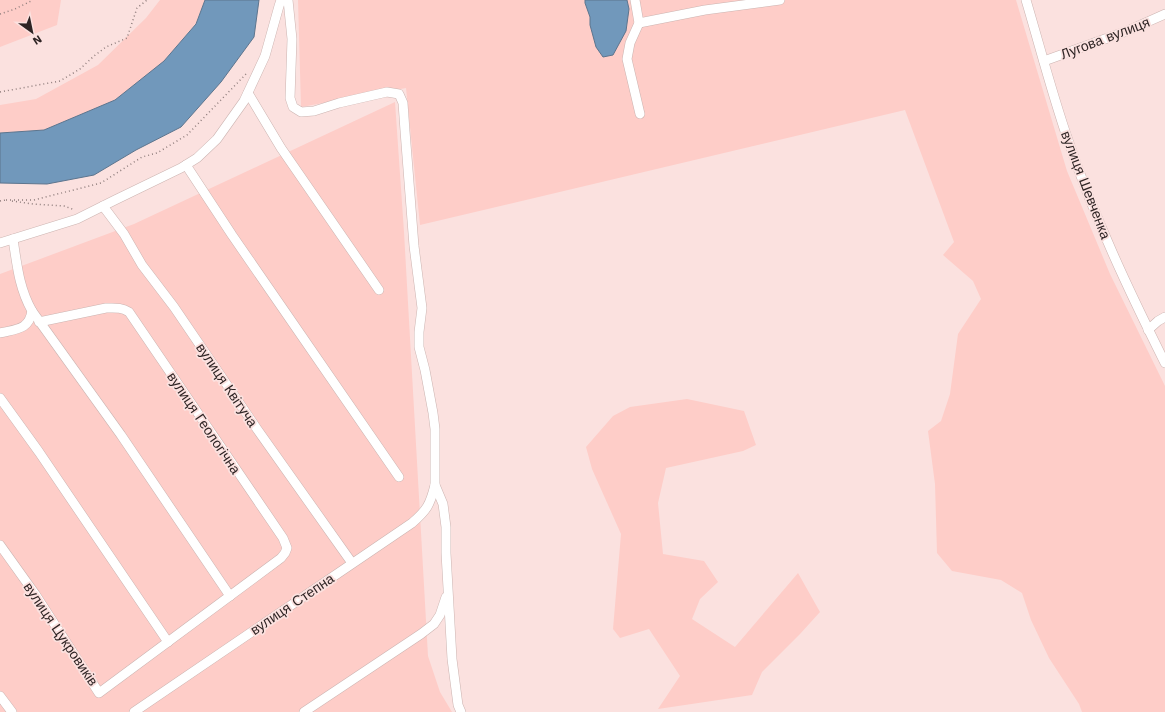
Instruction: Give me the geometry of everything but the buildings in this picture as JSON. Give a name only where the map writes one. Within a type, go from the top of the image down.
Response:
[{"type":"street","points":[[0,243],[77,219],[186,165],[197,158],[217,139],[244,101],[265,56],[278,6],[281,0]]},
{"type":"street","points":[[288,0],[292,39],[290,98],[293,106],[301,112],[314,111],[339,103],[387,92],[399,94],[404,102],[414,246],[422,308],[419,347],[425,370],[435,429],[435,486],[443,504],[446,527],[452,659],[458,710]]},
{"type":"street","points":[[635,0],[639,23],[630,43],[627,60],[640,114]]},
{"type":"street","points":[[639,23],[705,10],[780,0]]},
{"type":"street","name":"вулиця Шевченка","points":[[1026,0],[1068,140],[1089,196],[1104,235],[1165,363]]},
{"type":"street","name":"Лугова вулиця","points":[[1044,61],[1127,31],[1165,14]]},
{"type":"street","points":[[248,93],[281,148],[379,290]]},
{"type":"street","points":[[186,165],[232,235],[398,477]]},
{"type":"street","name":"вулиця Квітуча","points":[[103,206],[124,234],[142,265],[174,307],[257,429],[352,563]]},
{"type":"street","points":[[13,239],[20,284],[25,299],[32,311],[120,435],[230,596]]},
{"type":"street","name":"вулиця Геологічна","points":[[39,322],[106,308],[124,309],[129,312],[286,544],[287,548],[281,558],[168,642]]},
{"type":"street","points":[[0,333],[26,325],[32,311]]},
{"type":"street","points":[[1148,330],[1165,317]]},
{"type":"street","points":[[0,398],[43,458],[168,642]]},
{"type":"street","name":"вулиця Степна","points":[[134,712],[412,523],[421,515],[430,503],[435,486]]},
{"type":"street","name":"вулиця Цукровиків","points":[[0,545],[35,594],[99,693],[168,642]]},
{"type":"street","points":[[304,712],[434,624],[440,615],[448,592]]},
{"type":"street","points":[[0,696],[12,712]]},
{"type":"path","points":[[0,14],[15,9],[33,0]]},
{"type":"path","points":[[0,92],[60,81],[80,69],[106,47],[127,38],[137,8],[147,0]]},
{"type":"path","points":[[0,201],[34,200],[101,183],[142,157],[157,153],[186,135],[250,70]]},
{"type":"path","points":[[6,200],[33,204],[64,206],[88,213]]},
{"type":"shaded area","points":[[0,0],[61,0],[57,25],[0,47]]},
{"type":"shaded area","points":[[160,0],[205,0],[196,23],[164,61],[115,100],[44,130],[0,133],[0,105],[36,99],[98,65],[146,18]]},
{"type":"shaded area","points":[[298,0],[1016,0],[1067,171],[1110,274],[1165,386],[1165,712],[1082,712],[1079,704],[1049,658],[1031,620],[1022,593],[1001,580],[952,571],[937,553],[935,484],[928,431],[941,421],[950,394],[958,334],[981,299],[973,281],[943,255],[954,242],[905,110],[420,225],[406,88],[301,107]]},
{"type":"shaded area","points":[[395,102],[404,232],[428,656],[440,692],[452,712],[0,712],[0,274],[134,224]]},
{"type":"shaded area","points":[[687,399],[744,411],[756,445],[743,451],[666,468],[658,503],[663,554],[704,561],[718,582],[700,599],[692,619],[735,647],[798,573],[820,612],[762,672],[752,695],[658,709],[680,676],[649,629],[620,638],[613,629],[621,534],[592,469],[586,447],[613,416],[630,407]]},
{"type":"water","points":[[205,0],[259,0],[254,37],[221,82],[181,127],[136,150],[94,175],[47,184],[0,183],[0,133],[44,130],[115,100],[164,61],[196,24]]},
{"type":"water","points":[[585,0],[627,0],[629,9],[626,31],[613,55],[603,57],[596,47]]}]
